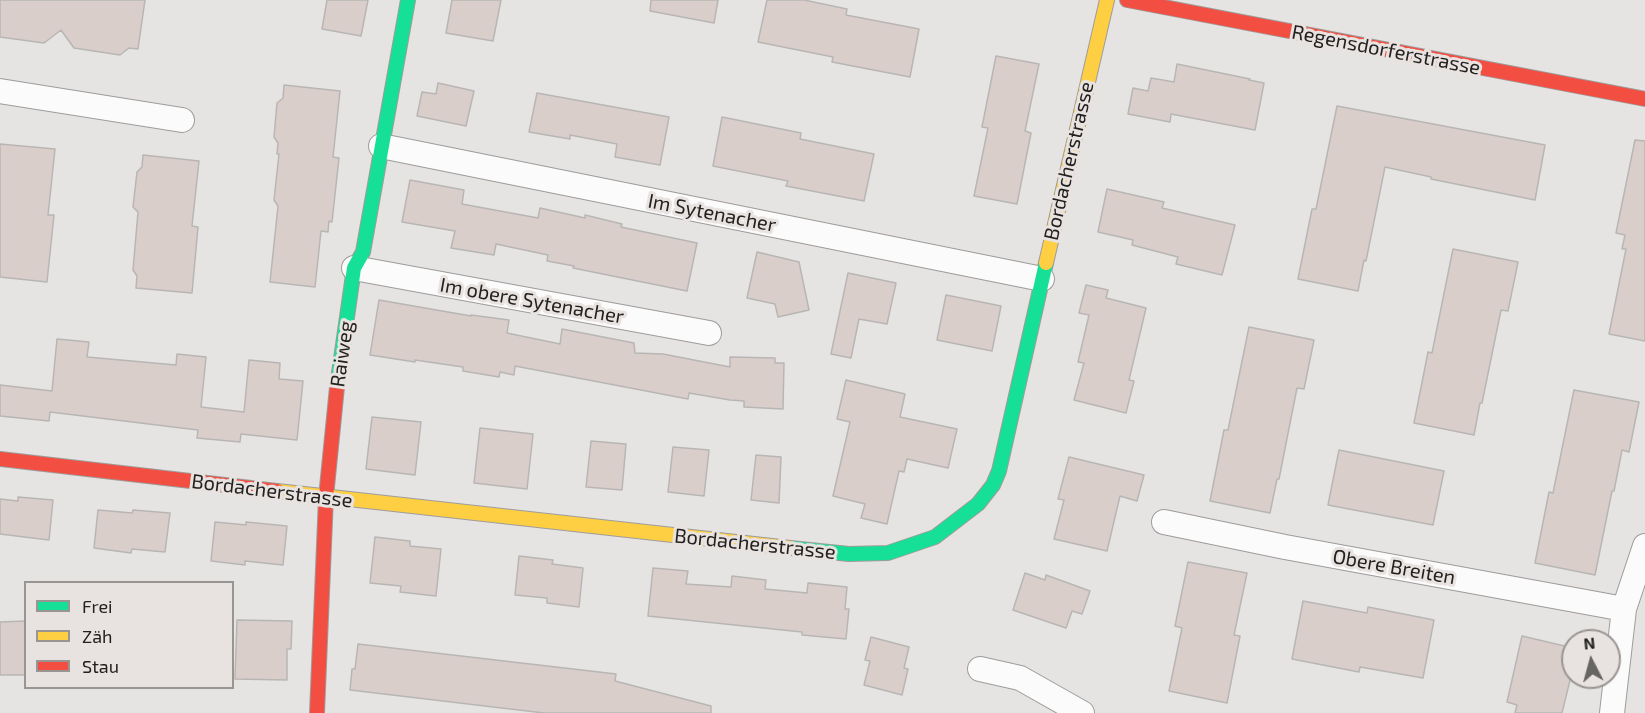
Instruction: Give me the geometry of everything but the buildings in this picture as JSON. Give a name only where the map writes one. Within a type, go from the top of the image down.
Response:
[{"type":"street","name":"Raiweg","points":[[317,713],[326,497],[336,397],[354,268],[363,252],[408,0]]},
{"type":"street","name":"Bordacherstrasse","points":[[0,459],[849,554],[888,553],[935,537],[978,504],[993,485],[999,471],[1107,0]]},
{"type":"street","name":"Regensdorferstrasse","points":[[1127,0],[1645,99]]},
{"type":"street","points":[[0,91],[182,120]]},
{"type":"street","name":"Im Sytenacher","points":[[381,146],[1042,279]]},
{"type":"street","name":"Im obere Sytenacher","points":[[354,268],[709,333]]},
{"type":"street","name":"Obere Breiten","points":[[1164,522],[1296,549],[1624,609]]},
{"type":"street","points":[[1612,713],[1624,609],[1645,546]]},
{"type":"street","points":[[980,669],[1020,678],[1082,713]]},
{"type":"traffic: fast","points":[[337,387],[354,268],[363,252],[408,0]]},
{"type":"traffic: fast","points":[[790,548],[849,554],[888,553],[935,537],[978,504],[993,485],[999,471],[1046,263]]},
{"type":"traffic: slow","points":[[1046,263],[1107,0]]},
{"type":"traffic: slow","points":[[277,491],[790,548]]},
{"type":"traffic: jam","points":[[1127,0],[1645,99]]},
{"type":"traffic: jam","points":[[317,713],[326,497],[337,387]]},
{"type":"traffic: jam","points":[[0,459],[277,491]]}]
